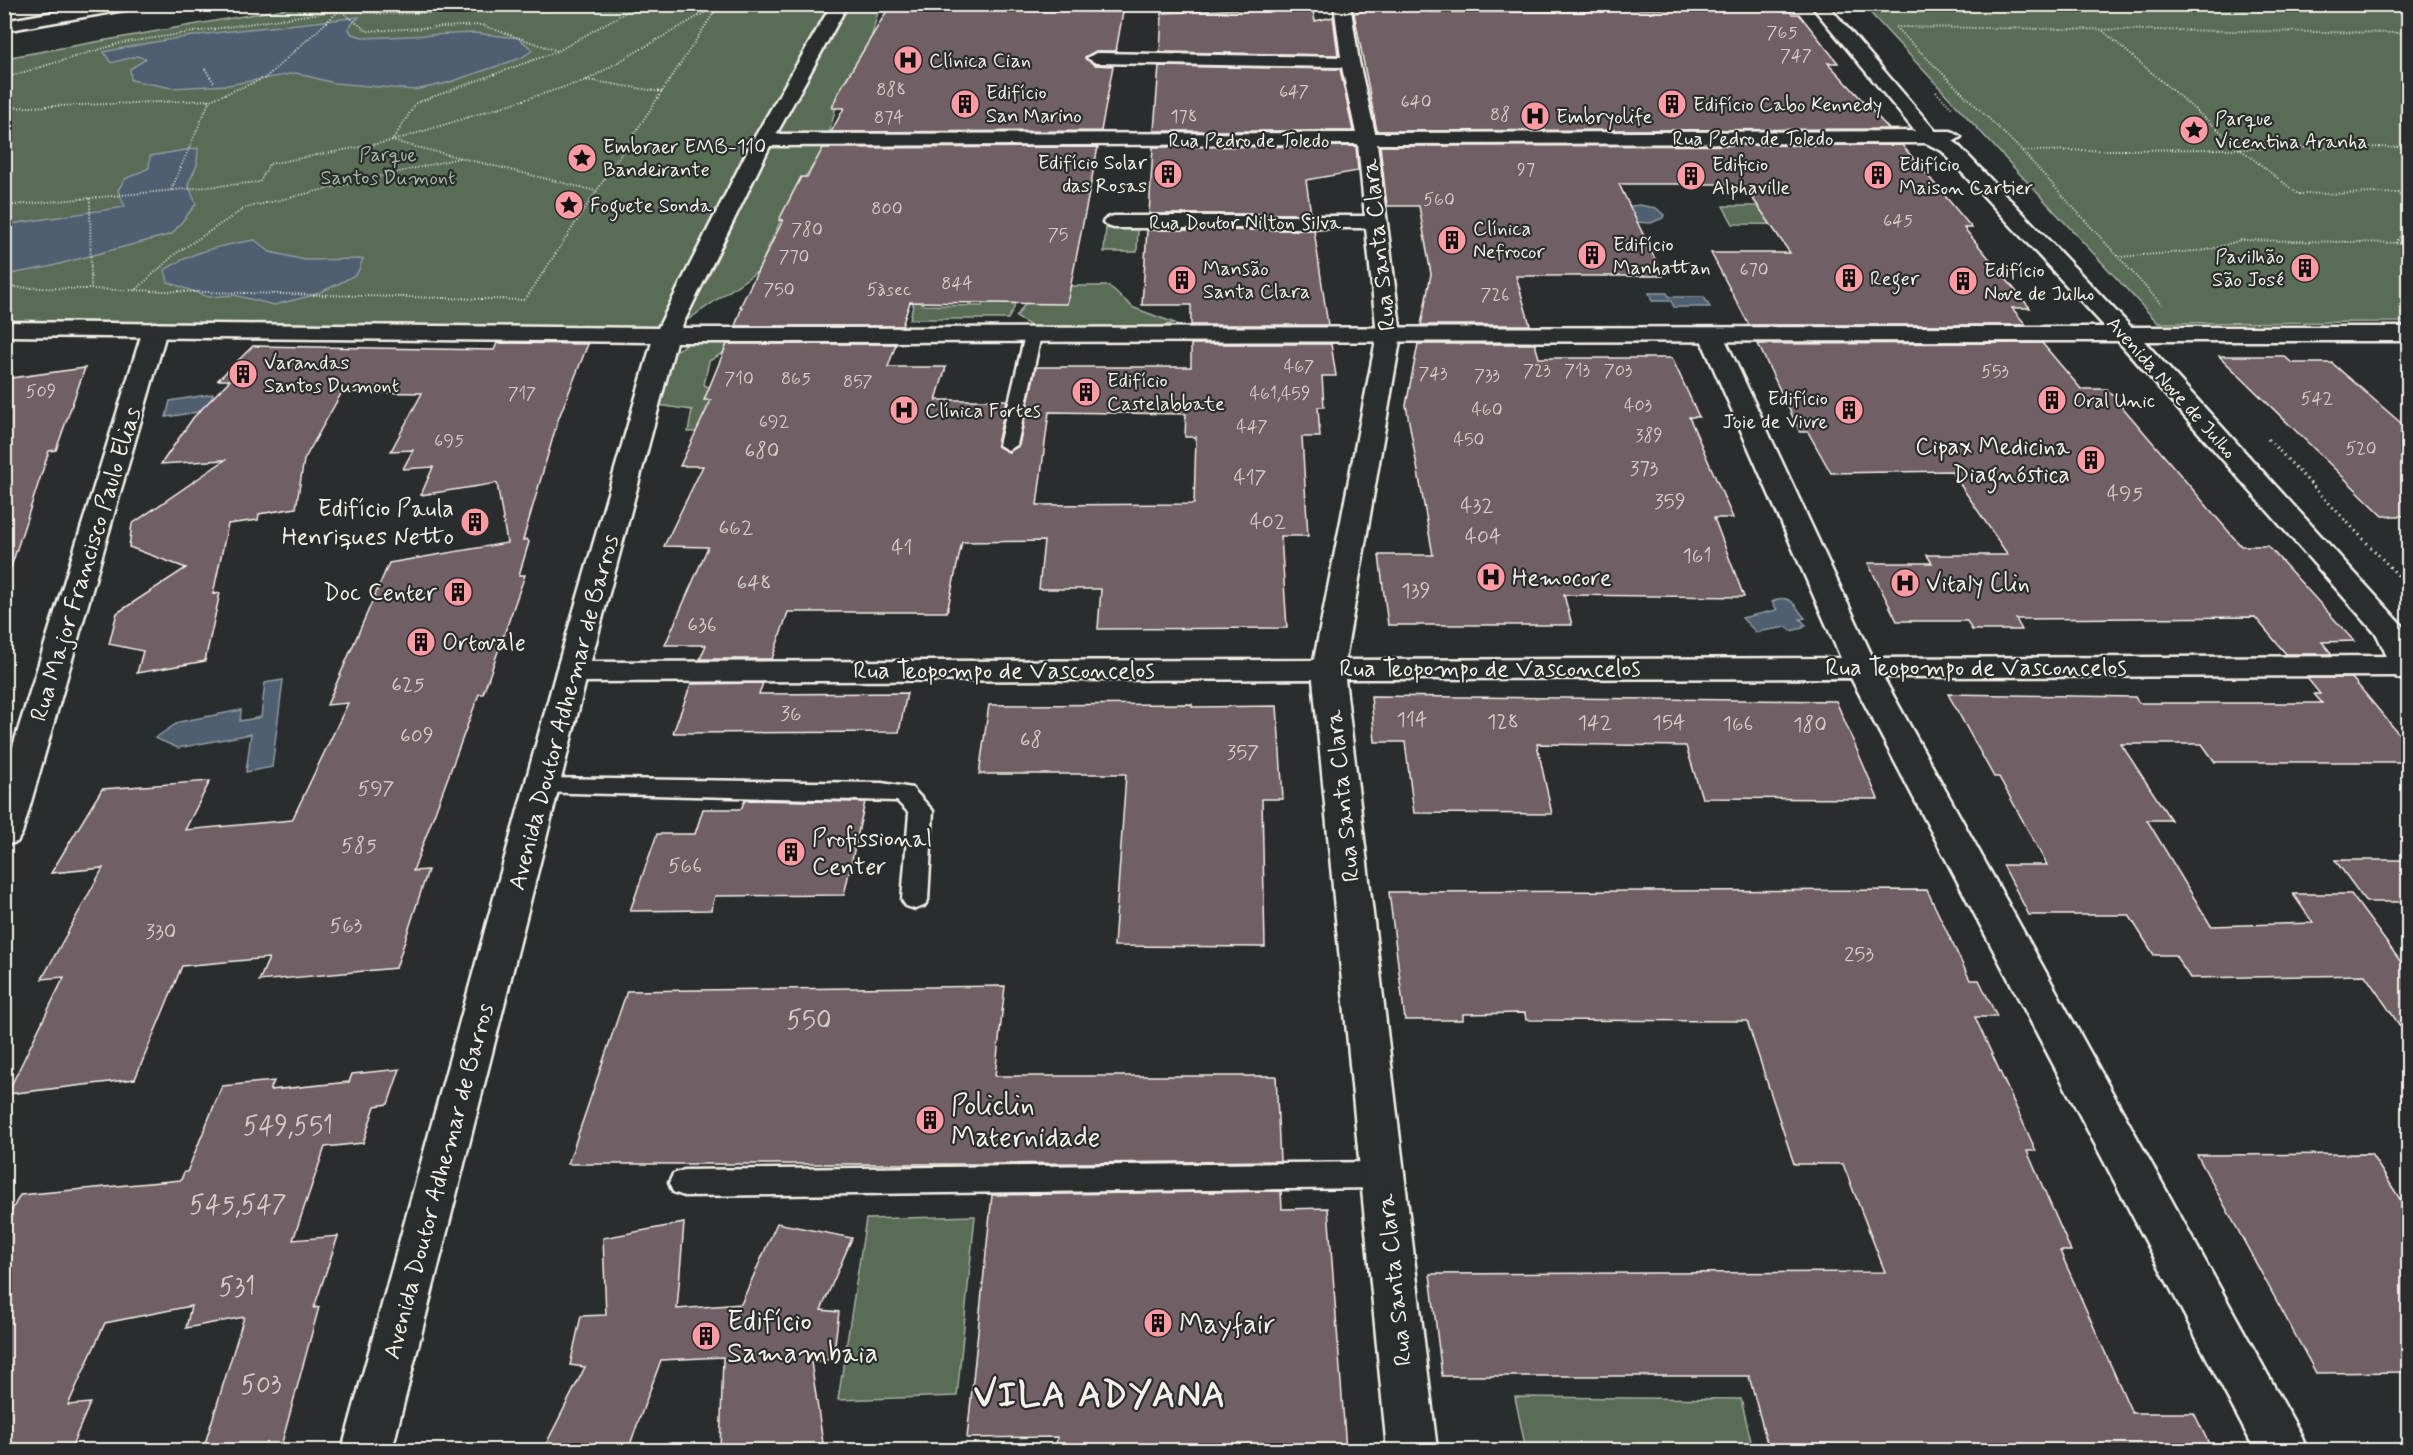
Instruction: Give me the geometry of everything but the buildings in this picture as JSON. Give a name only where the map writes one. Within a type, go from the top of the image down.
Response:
[{"type":"street","points":[[4,26],[73,7],[130,4]]},
{"type":"street","name":"Avenida Doutor Adhemar de Barros","points":[[367,1450],[572,672],[666,335],[763,140],[840,4]]},
{"type":"street","name":"Rua Santa Clara","points":[[1341,4],[1350,62],[1367,140],[1389,335],[1328,668],[1412,1450]]},
{"type":"street","name":"Avenida Nove de Julho","points":[[1818,4],[1931,138],[1950,142]]},
{"type":"street","name":"Avenida Nove de Julho","points":[[1832,4],[1950,142],[2124,333],[2404,656]]},
{"type":"street","points":[[1096,58],[1350,62]]},
{"type":"street","name":"Rua Pedro de Toledo","points":[[763,140],[1931,138]]},
{"type":"street","name":"Rua Doutor Nilton Silva","points":[[1114,222],[1377,222]]},
{"type":"street","points":[[4,329],[666,335],[2409,334]]},
{"type":"street","name":"Rua Major Francisco Paulo Elias","points":[[4,833],[155,330]]},
{"type":"street","points":[[1712,335],[1861,667],[2282,1450]]},
{"type":"street","name":"Rua Teopompo de Vasconcelos","points":[[572,672],[1861,667],[2404,656]]},
{"type":"lane","points":[[1008,445],[1033,335]]},
{"type":"lane","points":[[542,786],[882,791],[904,794],[921,811],[915,900]]},
{"type":"lane","points":[[684,1183],[1383,1175]]},
{"type":"path","points":[[4,78],[121,43],[340,10],[384,14],[719,5]]},
{"type":"path","points":[[4,206],[260,182],[269,164],[392,141],[588,80],[719,5]]},
{"type":"path","points":[[4,286],[525,300],[719,5]]},
{"type":"path","points":[[392,141],[416,103],[558,51],[634,7]]},
{"type":"path","points":[[4,108],[210,100],[265,78],[280,67],[340,10]]},
{"type":"path","points":[[340,10],[367,31],[481,25],[558,51]]},
{"type":"path","points":[[2166,310],[2022,151],[1895,27],[2404,33],[2409,35]]},
{"type":"path","points":[[2102,30],[2242,151],[2298,194],[2409,193]]},
{"type":"path","points":[[205,69],[215,84]]},
{"type":"path","points":[[588,80],[662,92]]},
{"type":"path","points":[[171,190],[210,100]]},
{"type":"path","points":[[392,141],[596,191]]},
{"type":"path","points":[[2022,151],[2242,151],[2409,147]]},
{"type":"path","points":[[136,290],[174,254],[245,208],[460,158]]},
{"type":"path","points":[[2395,193],[2407,198],[2409,209]]},
{"type":"path","points":[[90,198],[91,289]]},
{"type":"path","points":[[2395,243],[2409,224]]},
{"type":"path","points":[[2119,257],[2208,250],[2241,240],[2409,243]]},
{"type":"green space","name":"Parque Santos Dumont","points":[[306,5],[880,5],[870,42],[842,85],[825,148],[791,197],[758,271],[666,335],[530,327],[5,327],[5,58]]},
{"type":"green space","name":"Parque Vicentina Aranha","points":[[1863,5],[2408,7],[2408,322],[2158,323]]},
{"type":"green space","points":[[1723,206],[1813,206],[1826,225],[1733,224]]},
{"type":"green space","points":[[1106,227],[1138,227],[1137,252],[1104,252]]},
{"type":"green space","points":[[1024,252],[1014,308],[1008,319],[910,319],[920,272],[920,300],[923,305],[982,306],[989,285]]},
{"type":"green space","points":[[1037,286],[1108,286],[1134,308],[1175,323],[1134,332],[1057,342],[1016,317]]},
{"type":"green space","points":[[699,337],[740,338],[730,349],[709,361],[704,385],[735,398],[718,431],[688,432],[692,410],[658,405],[636,390],[646,368]]},
{"type":"green space","points":[[975,1216],[957,1396],[838,1400],[866,1219]]},
{"type":"green space","points":[[1515,1397],[1741,1399],[1753,1450],[1526,1450]]},
{"type":"water","points":[[359,17],[348,28],[352,34],[366,38],[474,33],[518,38],[533,50],[521,58],[447,83],[415,90],[334,83],[296,73],[228,85],[172,88],[131,80],[130,69],[146,59],[137,56],[111,63],[104,52],[205,34]]},
{"type":"water","points":[[198,148],[197,165],[188,184],[196,204],[172,234],[48,267],[5,275],[5,225],[125,207],[118,190],[125,179],[149,168],[150,156]]},
{"type":"water","points":[[1639,205],[1656,208],[1664,215],[1663,218],[1651,223],[1634,222],[1624,207]]},
{"type":"water","points":[[255,240],[270,252],[305,260],[363,259],[357,274],[338,284],[314,295],[274,305],[234,295],[208,297],[168,282],[165,270],[186,258],[220,247]]},
{"type":"water","points":[[1649,293],[1667,293],[1669,297],[1704,297],[1710,307],[1674,307],[1671,301],[1652,301]]},
{"type":"water","points":[[213,394],[210,410],[166,417],[170,401]]},
{"type":"water","points":[[1777,599],[1787,599],[1794,604],[1805,618],[1800,619],[1806,625],[1802,626],[1803,628],[1791,631],[1787,627],[1756,632],[1742,618],[1777,610],[1772,602]]},
{"type":"water","points":[[283,680],[272,767],[246,772],[251,734],[178,748],[155,738],[179,722],[241,710],[240,721],[261,717],[265,683]]},
{"type":"place","name":"Clínica Cian","points":[[908,60]]},
{"type":"place","name":"Edifício San Marino","points":[[965,104]]},
{"type":"place","name":"Edifício Cabo Kennedy","points":[[1672,104]]},
{"type":"place","name":"Embryolife","points":[[1535,116]]},
{"type":"place","name":"Parque Vicentina Aranha","points":[[2194,130]]},
{"type":"place","name":"Embraer EMB-110 Bandeirante","points":[[582,158]]},
{"type":"place","name":"Edifício Solar das Rosas","points":[[1168,174]]},
{"type":"place","name":"Edifício Maison Cartier","points":[[1878,175]]},
{"type":"place","name":"Edificio Alphaville","points":[[1691,176]]},
{"type":"place","name":"Foguete Sonda","points":[[569,205]]},
{"type":"place","name":"Clínica Nefrocor","points":[[1452,240]]},
{"type":"place","name":"Edifício Manhattan","points":[[1592,255]]},
{"type":"place","name":"Pavilhão São José","points":[[2305,268]]},
{"type":"place","name":"Reger","points":[[1849,278]]},
{"type":"place","name":"Mansão Santa Clara","points":[[1182,280]]},
{"type":"place","name":"Edifício Nove de Julho","points":[[1963,281]]},
{"type":"place","name":"Varandas Santos Dumont","points":[[243,374]]},
{"type":"place","name":"Edifício Castelabbate","points":[[1086,392]]},
{"type":"place","name":"Oral Unic","points":[[2052,400]]},
{"type":"place","name":"Clínica Fortes","points":[[904,410]]},
{"type":"place","name":"Edifício Joie de Vivre","points":[[1849,410]]},
{"type":"place","name":"Cipax Medicina Diagnóstica","points":[[2091,460]]},
{"type":"place","name":"Edifício Paula Henriques Netto","points":[[475,522]]},
{"type":"place","name":"Hemocore","points":[[1491,577]]},
{"type":"place","name":"Vitaly Clin","points":[[1905,583]]},
{"type":"place","name":"Doc Center","points":[[458,592]]},
{"type":"place","name":"Ortovale","points":[[421,642]]},
{"type":"place","name":"Profissional Center","points":[[791,852]]},
{"type":"place","name":"Policlin Maternidade","points":[[930,1120]]},
{"type":"place","name":"Mayfair","points":[[1158,1323]]},
{"type":"place","name":"Edifício Samambaia","points":[[706,1336]]},
{"type":"district","name":"VILA ADYANA","points":[[1100,1393]]}]
